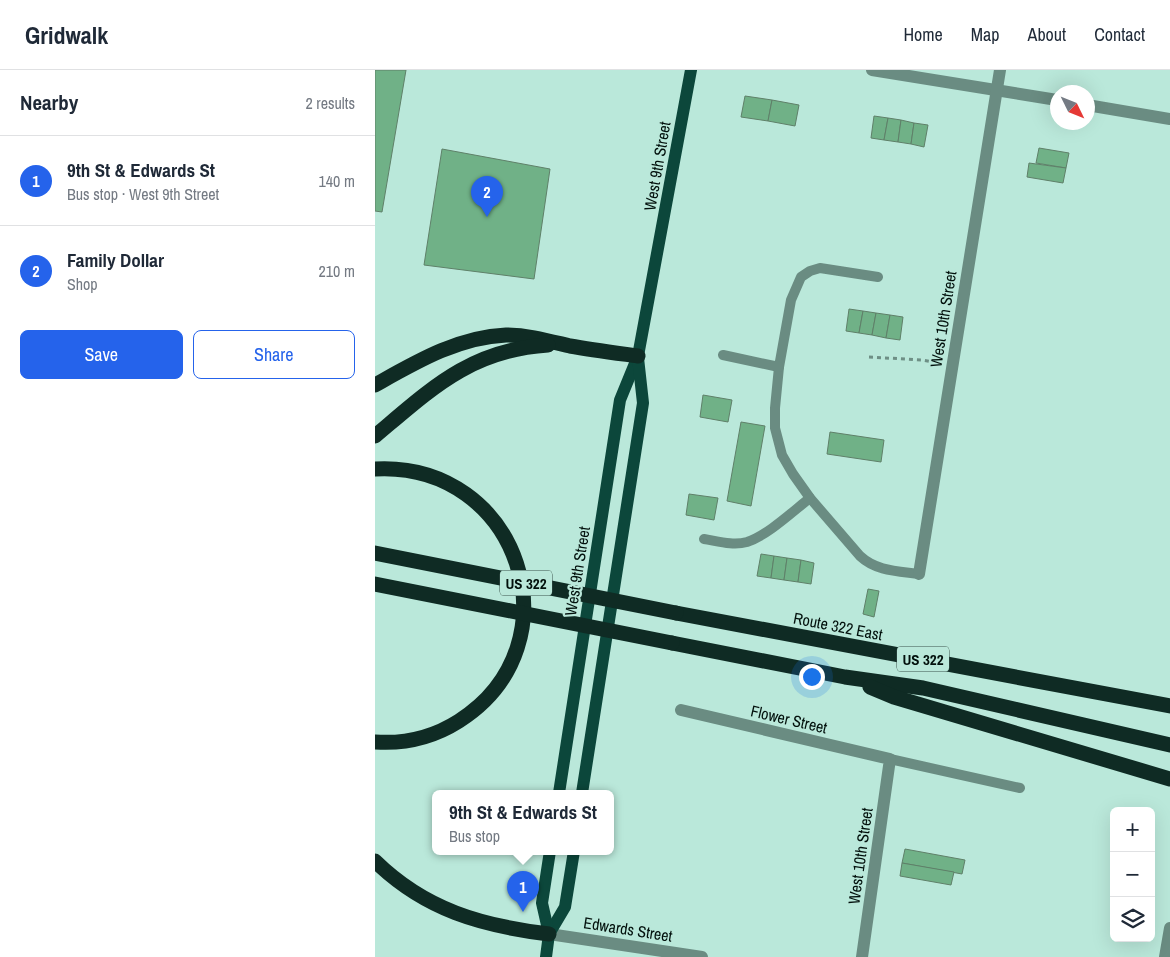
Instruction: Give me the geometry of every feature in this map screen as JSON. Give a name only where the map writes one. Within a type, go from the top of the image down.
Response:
[{"type":"highway","points":[[375,384],[437,352],[473,340],[506,335],[523,336],[638,356]]},
{"type":"highway","points":[[375,436],[445,378],[480,360],[515,349],[535,346],[572,346]]},
{"type":"highway","points":[[375,469],[407,469],[441,479],[464,492],[485,510],[497,523],[514,555],[519,572],[523,607],[518,643],[512,660],[494,690],[481,704],[468,715],[436,733],[402,742],[375,742]]},
{"type":"highway","name":"Route 322 East","points":[[375,553],[676,613],[1170,706]]},
{"type":"highway","name":"US 322","points":[[375,584],[845,677],[923,688],[1140,737],[1170,746]]},
{"type":"highway","points":[[845,677],[894,697],[1170,779]]},
{"type":"highway","points":[[375,857],[379,865],[412,891],[446,910],[483,923],[549,934]]},
{"type":"main road","name":"West 9th Street","points":[[559,790],[619,400],[638,356],[691,70]]},
{"type":"main road","name":"West 9th Street","points":[[582,790],[643,403],[638,356]]},
{"type":"main road","points":[[546,957],[549,934],[542,903],[549,855]]},
{"type":"main road","points":[[549,934],[565,907],[572,855]]},
{"type":"street","points":[[872,70],[1050,99]]},
{"type":"street","name":"West 10th Street","points":[[919,574],[1000,70]]},
{"type":"street","points":[[1095,106],[1170,119]]},
{"type":"street","name":"Flower Street","points":[[681,710],[890,759]]},
{"type":"street","name":"West 10th Street","points":[[862,957],[890,759]]},
{"type":"street","points":[[1165,957],[1170,928]]},
{"type":"street","name":"Edwards Street","points":[[549,934],[670,955],[702,957]]},
{"type":"lane","points":[[878,277],[820,268],[809,271],[801,277],[791,300],[779,367],[775,428],[782,455],[793,474],[810,498],[867,563],[888,570],[919,574]]},
{"type":"lane","points":[[723,355],[779,367]]},
{"type":"lane","points":[[704,539],[725,543],[746,542],[761,535],[810,498]]},
{"type":"lane","points":[[890,759],[1020,788]]},
{"type":"path","points":[[869,357],[922,360],[952,365]]},
{"type":"building","points":[[375,70],[406,70],[382,212],[375,211]]},
{"type":"building","points":[[745,96],[772,100],[768,121],[741,117]]},
{"type":"building","points":[[772,100],[799,105],[795,126],[768,121]]},
{"type":"building","points":[[874,116],[888,118],[884,140],[871,138]]},
{"type":"building","points":[[888,118],[901,120],[898,142],[884,140]]},
{"type":"building","points":[[901,120],[914,123],[911,144],[898,142]]},
{"type":"building","points":[[914,123],[928,125],[924,147],[911,144]]},
{"type":"building","points":[[1039,148],[1069,153],[1066,168],[1036,163]]},
{"type":"building","points":[[442,149],[550,169],[534,279],[424,265]]},
{"type":"building","points":[[1029,163],[1066,168],[1063,183],[1027,177]]},
{"type":"building","points":[[849,309],[863,311],[859,333],[846,331]]},
{"type":"building","points":[[863,311],[876,313],[872,335],[859,333]]},
{"type":"building","points":[[876,313],[890,315],[886,338],[872,335]]},
{"type":"building","points":[[890,315],[903,317],[900,340],[886,338]]},
{"type":"building","points":[[703,395],[732,400],[728,422],[700,417]]},
{"type":"building","points":[[741,422],[765,426],[751,506],[727,501]]},
{"type":"building","points":[[830,432],[884,440],[881,462],[827,454]]},
{"type":"building","points":[[689,494],[718,498],[714,520],[686,515]]},
{"type":"building","points":[[761,554],[774,556],[771,578],[757,576]]},
{"type":"building","points":[[774,556],[787,558],[784,580],[771,578]]},
{"type":"building","points":[[787,558],[801,560],[798,582],[784,580]]},
{"type":"building","points":[[801,560],[814,563],[811,584],[798,582]]},
{"type":"building","points":[[868,589],[879,591],[874,617],[863,614]]},
{"type":"building","points":[[905,849],[965,860],[962,874],[902,863]]},
{"type":"building","points":[[902,863],[954,872],[951,885],[900,876]]},
{"type":"place","name":"Family Dollar","points":[[487,217]]},
{"type":"place","name":"9th St & Edwards St","points":[[523,912]]}]
